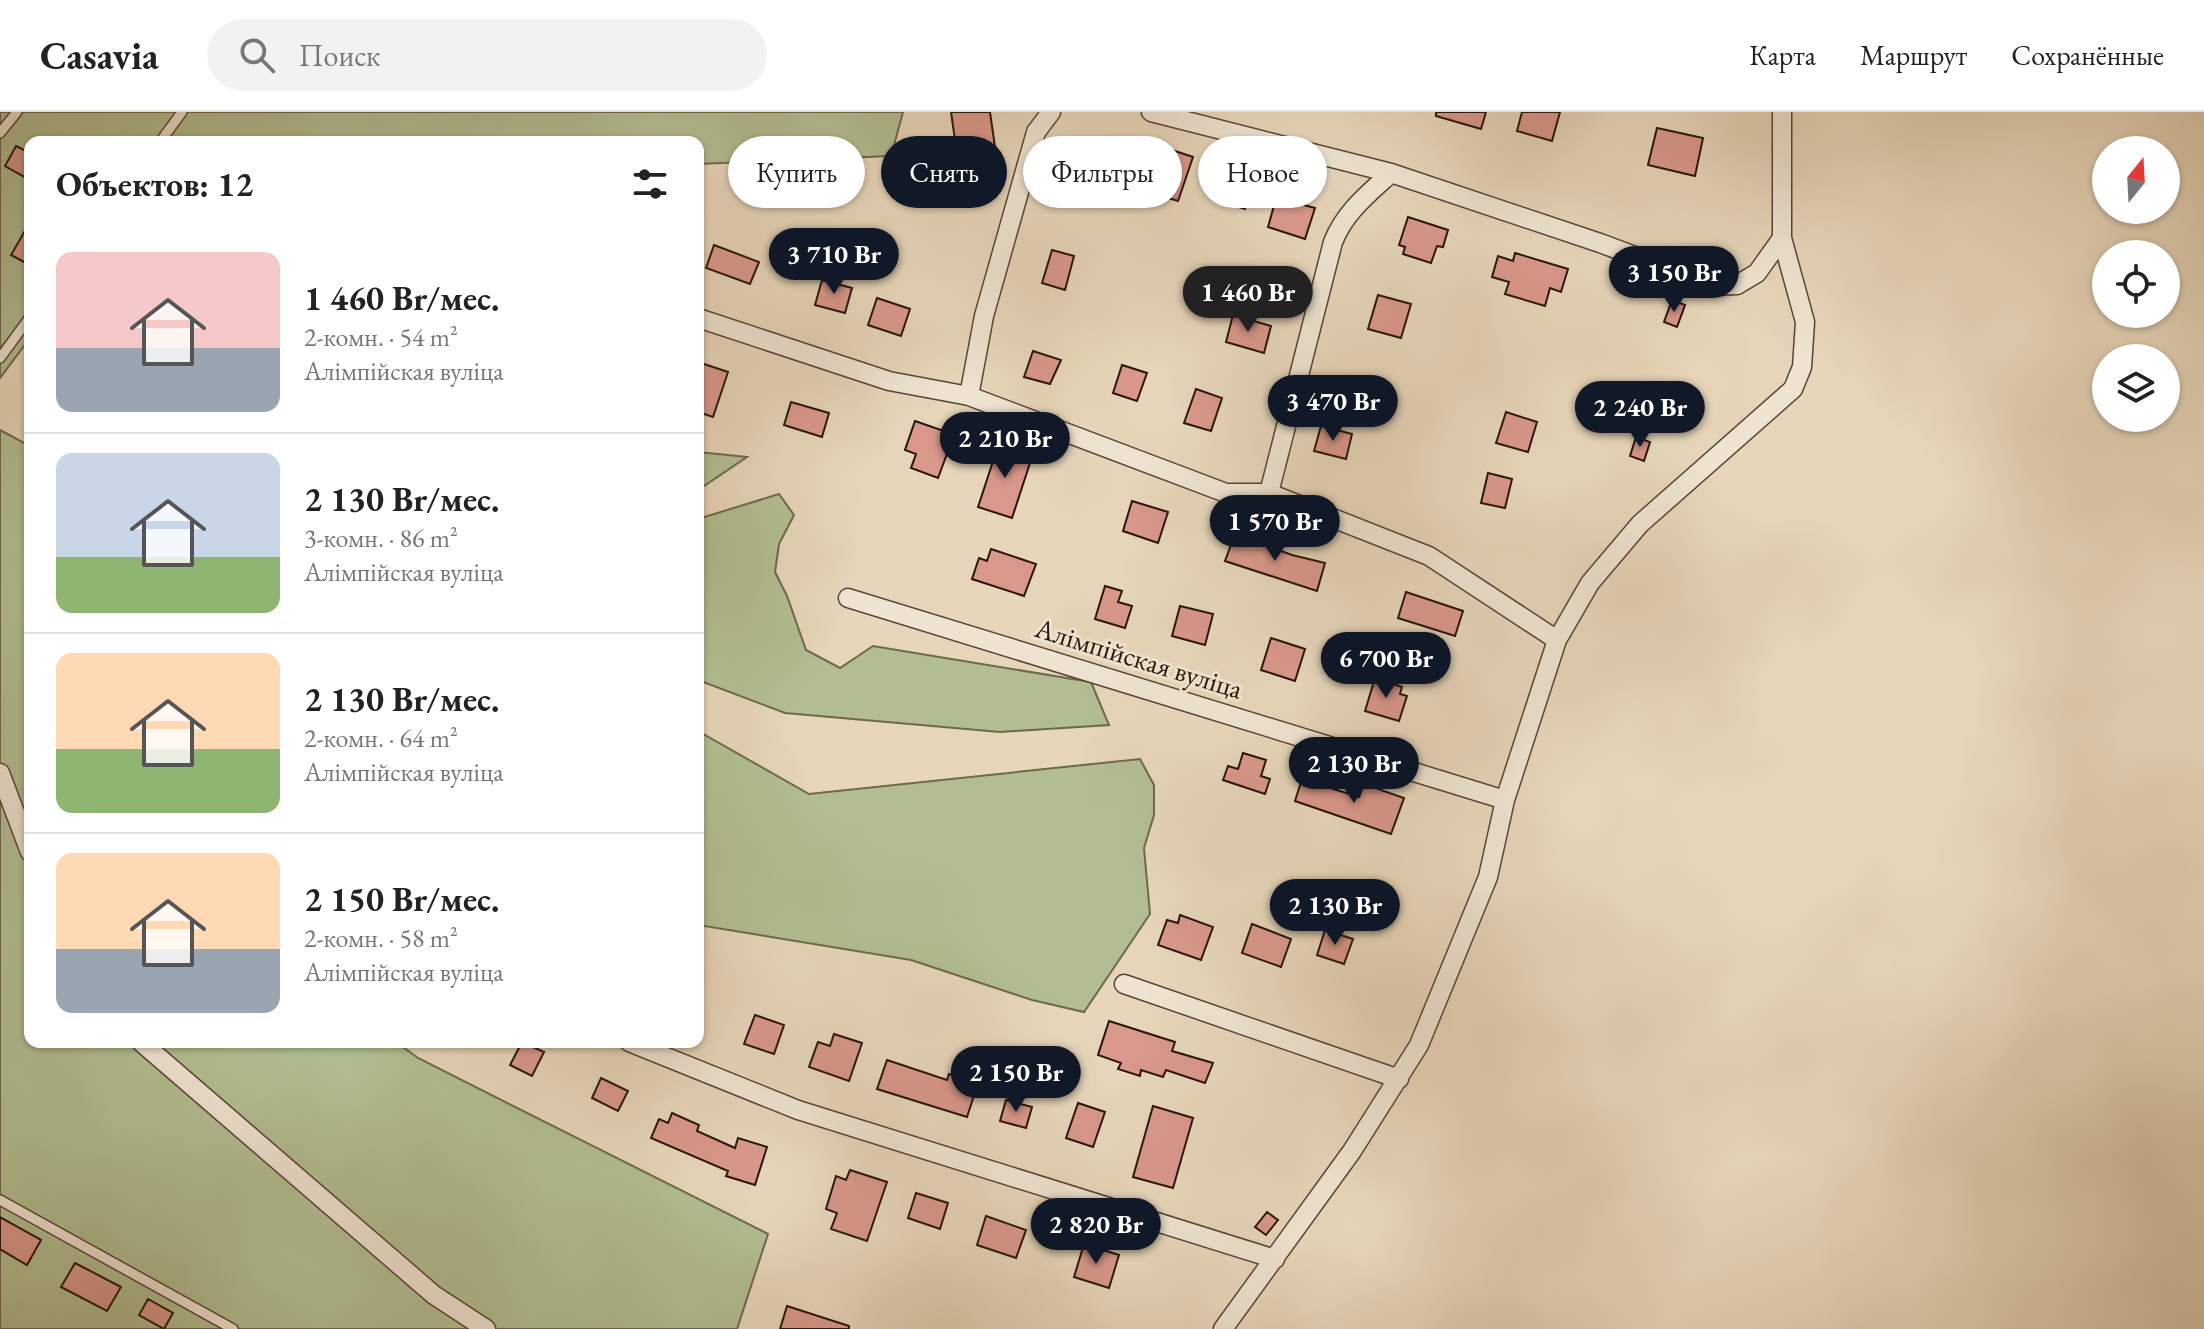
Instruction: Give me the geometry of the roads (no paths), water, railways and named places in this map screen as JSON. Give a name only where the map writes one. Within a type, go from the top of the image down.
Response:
[{"type":"street","points":[[969,396],[984,316],[1036,132],[1051,112]]},
{"type":"street","points":[[1151,112],[1391,173],[1600,243],[1715,286],[1737,285],[1757,273],[1782,238]]},
{"type":"street","points":[[1223,1329],[1275,1259],[1419,1045],[1488,877],[1505,800],[1557,640],[1590,583],[1640,524],[1793,389],[1803,358],[1805,322],[1782,238],[1782,112]]},
{"type":"street","points":[[1269,493],[1336,233],[1353,207],[1391,173]]},
{"type":"street","points":[[704,320],[889,381],[969,396],[1226,493],[1269,493],[1429,556],[1557,640]]},
{"type":"street","name":"Алімпійская вуліца","points":[[848,598],[1505,800]]},
{"type":"street","points":[[0,773],[24,836]]},
{"type":"street","points":[[1124,984],[1399,1079]]},
{"type":"street","points":[[148,1048],[434,1295],[486,1329]]},
{"type":"street","points":[[644,1048],[798,1110],[1275,1259]]},
{"type":"lane","points":[[0,133],[17,112]]},
{"type":"lane","points":[[164,136],[182,112]]},
{"type":"lane","points":[[0,358],[24,325]]},
{"type":"lane","points":[[0,1200],[233,1329]]}]
